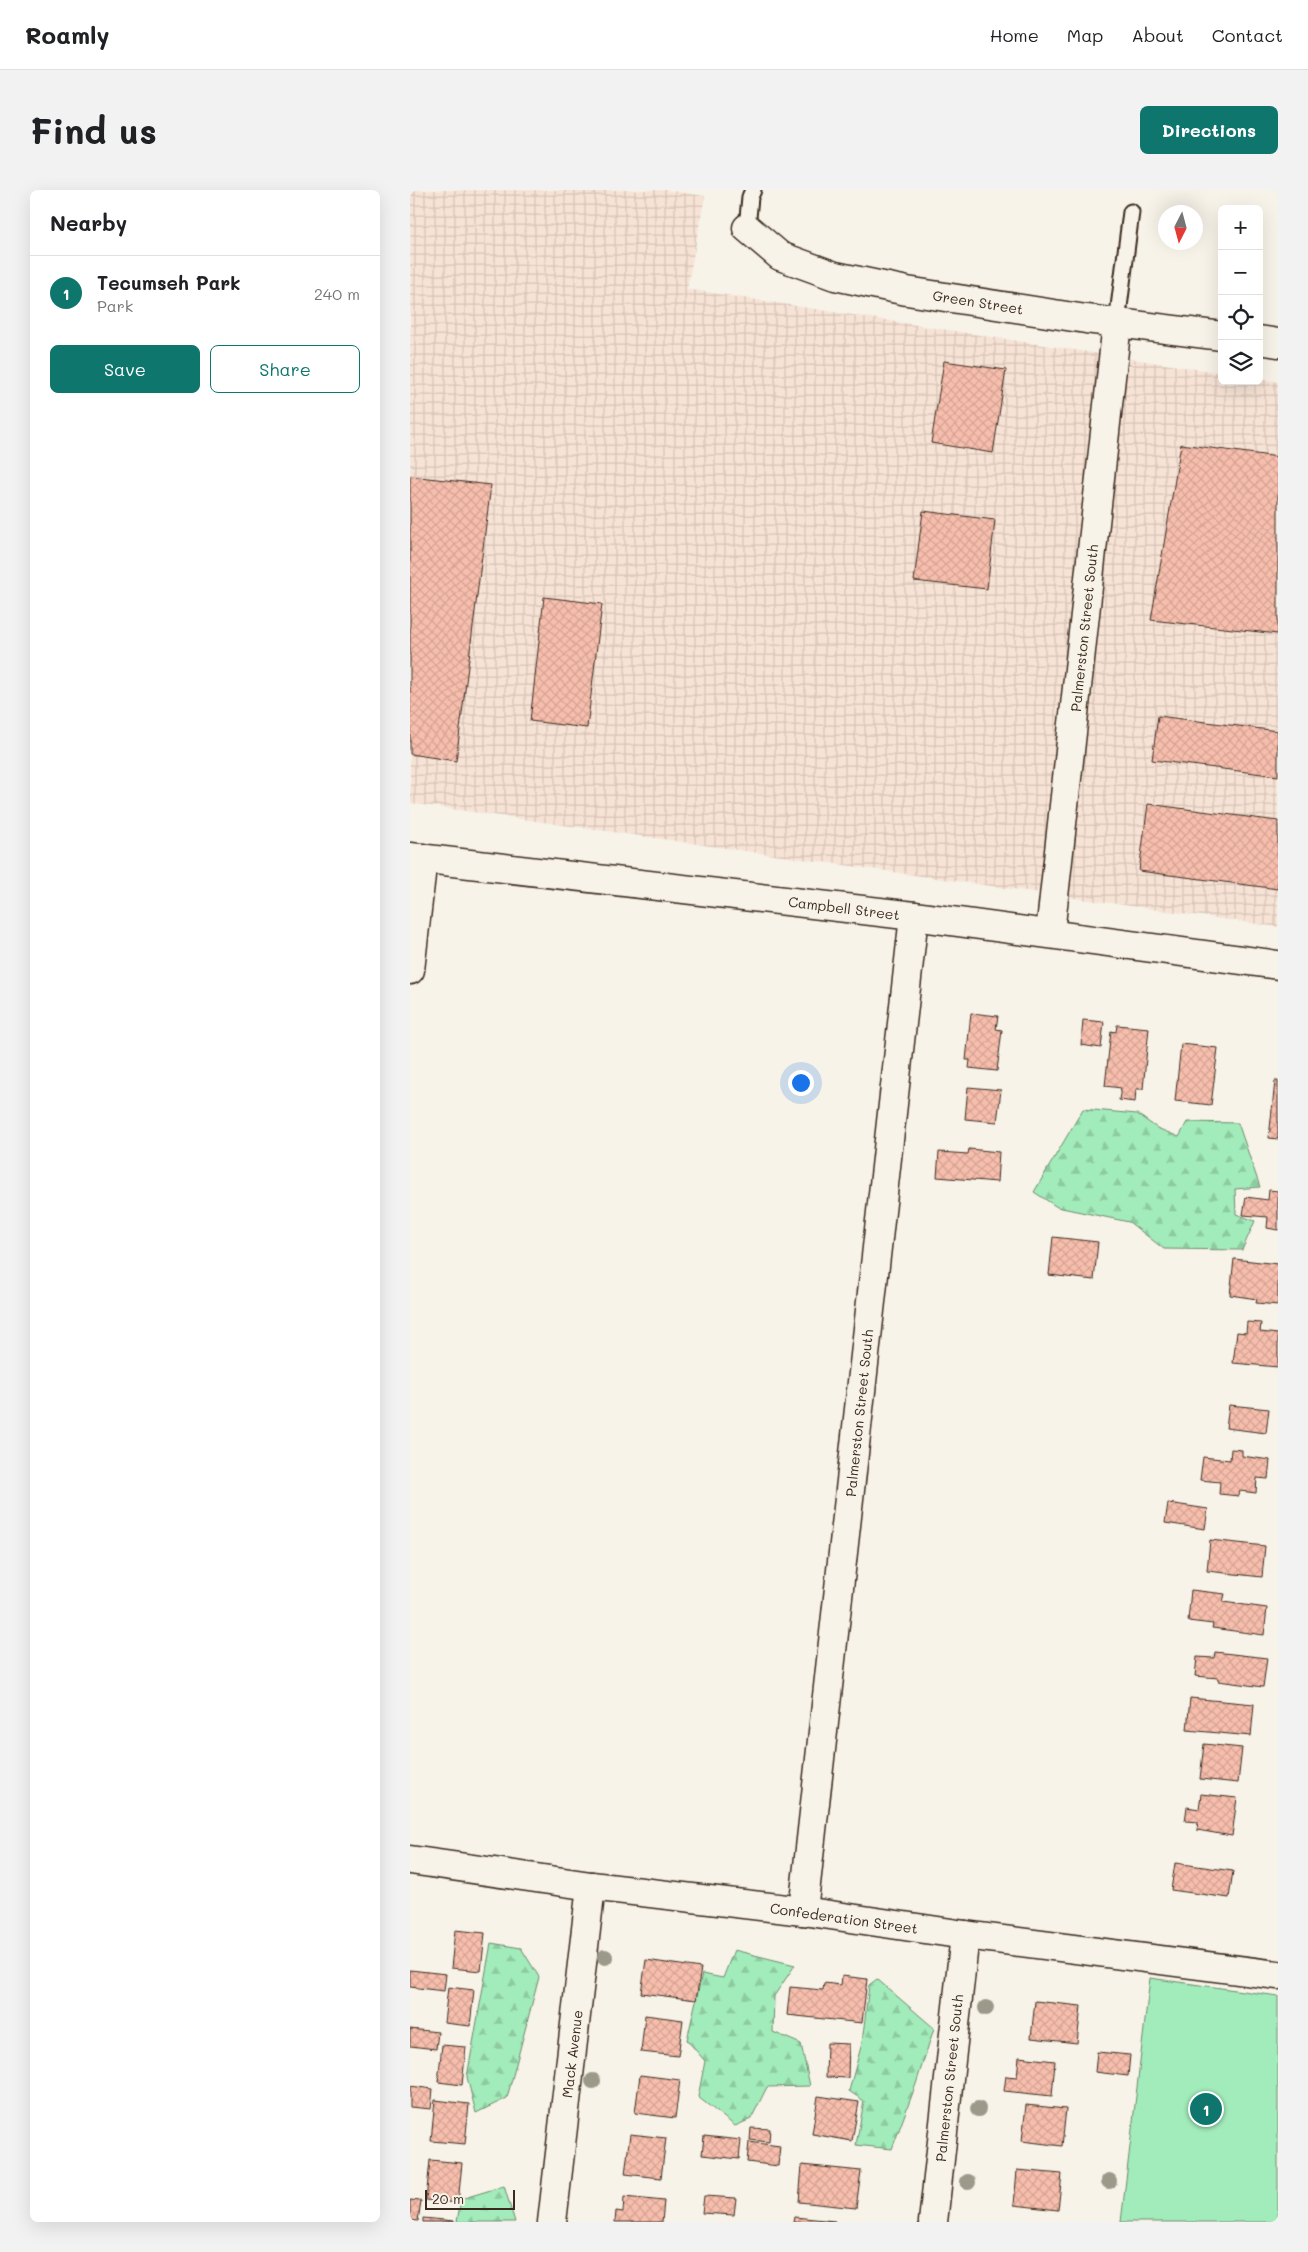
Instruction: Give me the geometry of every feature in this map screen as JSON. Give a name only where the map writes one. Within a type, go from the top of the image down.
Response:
[{"type":"street","name":"Green Street","points":[[748,228],[780,256],[835,276],[907,291],[1117,323],[1218,336]]},
{"type":"street","name":"Palmerston Street South","points":[[1050,933],[1117,323]]},
{"type":"street","points":[[1263,340],[1278,342]]},
{"type":"street","name":"Campbell Street","points":[[416,858],[914,916],[1278,965]]},
{"type":"street","points":[[410,970],[416,858]]},
{"type":"street","name":"Palmerston Street South","points":[[803,1911],[914,916]]},
{"type":"street","name":"Confederation Street","points":[[410,1860],[591,1886],[803,1911],[965,1935],[1278,1975]]},
{"type":"street","name":"Mack Avenue","points":[[552,2222],[591,1886]]},
{"type":"street","name":"Palmerston Street South","points":[[934,2222],[965,1935]]},
{"type":"lane","points":[[748,228],[750,197],[753,190]]},
{"type":"lane","points":[[1117,323],[1130,212]]},
{"type":"shaded area","points":[[410,190],[665,190],[705,196],[687,289],[1218,372],[1218,385],[1263,385],[1263,380],[1278,382],[1278,927],[410,803]]},
{"type":"green space","points":[[1083,1109],[1137,1114],[1157,1128],[1179,1137],[1187,1122],[1238,1123],[1260,1187],[1235,1189],[1236,1214],[1255,1221],[1242,1250],[1164,1249],[1129,1222],[1057,1207],[1034,1192]]},
{"type":"green space","points":[[491,1943],[521,1948],[539,1977],[507,2098],[476,2113],[467,2077]]},
{"type":"green space","points":[[734,1950],[795,1965],[774,1996],[773,2032],[801,2044],[810,2086],[767,2087],[751,2119],[735,2126],[698,2097],[705,2061],[687,2040],[702,1974],[723,1978]]},
{"type":"green space","points":[[1150,1978],[1278,1996],[1278,2222],[1121,2222]]},
{"type":"green space","points":[[877,1979],[934,2028],[892,2149],[856,2145],[864,2101],[849,2091],[862,2043],[869,1985]]},
{"type":"green space","points":[[504,2186],[515,2222],[457,2222],[461,2199]]},
{"type":"building","points":[[944,361],[1006,370],[993,453],[931,443]]},
{"type":"building","points":[[1181,444],[1278,457],[1278,634],[1151,620]]},
{"type":"building","points":[[410,476],[491,485],[456,761],[410,754]]},
{"type":"building","points":[[923,511],[995,520],[987,589],[914,581]]},
{"type":"building","points":[[544,597],[602,604],[587,728],[530,721]]},
{"type":"building","points":[[1158,716],[1278,731],[1278,776],[1152,760]]},
{"type":"building","points":[[1148,804],[1278,821],[1278,889],[1139,871]]},
{"type":"building","points":[[971,1013],[998,1016],[996,1029],[1002,1030],[997,1071],[969,1068],[970,1060],[966,1060]]},
{"type":"building","points":[[1083,1020],[1104,1022],[1101,1048],[1081,1045]]},
{"type":"building","points":[[1117,1025],[1149,1028],[1143,1089],[1136,1089],[1135,1102],[1119,1100],[1121,1088],[1105,1086],[1111,1031],[1116,1032]]},
{"type":"building","points":[[1181,1044],[1218,1048],[1211,1105],[1175,1101]]},
{"type":"building","points":[[1275,1081],[1278,1081],[1278,1139],[1269,1138]]},
{"type":"building","points":[[968,1087],[1001,1090],[997,1122],[965,1119]]},
{"type":"building","points":[[969,1149],[999,1152],[997,1182],[937,1177],[939,1152],[968,1154]]},
{"type":"building","points":[[1269,1190],[1278,1191],[1278,1230],[1267,1228],[1268,1217],[1243,1215],[1246,1197],[1268,1200]]},
{"type":"building","points":[[1053,1237],[1098,1242],[1094,1280],[1049,1275]]},
{"type":"building","points":[[1234,1259],[1278,1264],[1278,1305],[1256,1303],[1257,1299],[1230,1295]]},
{"type":"building","points":[[1247,1322],[1261,1323],[1260,1332],[1278,1334],[1278,1367],[1233,1363],[1237,1332],[1246,1333]]},
{"type":"building","points":[[1229,1405],[1269,1409],[1266,1433],[1226,1428]]},
{"type":"building","points":[[1231,1449],[1242,1450],[1242,1456],[1270,1460],[1268,1479],[1257,1478],[1256,1493],[1240,1491],[1239,1496],[1219,1494],[1220,1482],[1200,1480],[1203,1457],[1230,1460]]},
{"type":"building","points":[[1168,1503],[1208,1509],[1205,1529],[1165,1523]]},
{"type":"building","points":[[1210,1540],[1265,1546],[1262,1577],[1207,1571]]},
{"type":"building","points":[[1191,1590],[1225,1594],[1223,1602],[1267,1608],[1264,1635],[1212,1628],[1213,1624],[1188,1621]]},
{"type":"building","points":[[1215,1652],[1267,1658],[1263,1687],[1218,1681],[1218,1678],[1195,1676],[1197,1657],[1214,1658]]},
{"type":"building","points":[[1190,1698],[1254,1704],[1251,1736],[1187,1730]]},
{"type":"building","points":[[1204,1744],[1242,1748],[1238,1783],[1200,1779]]},
{"type":"building","points":[[1201,1794],[1237,1798],[1232,1836],[1197,1830],[1198,1822],[1185,1821],[1187,1807],[1199,1809]]},
{"type":"building","points":[[1175,1863],[1233,1871],[1229,1898],[1171,1890]]},
{"type":"building","points":[[455,1930],[485,1933],[481,1971],[451,1968]]},
{"type":"building","points":[[646,1960],[701,1968],[696,2000],[641,1993]]},
{"type":"building","points":[[410,1970],[446,1974],[444,1991],[410,1987]]},
{"type":"building","points":[[842,1976],[867,1979],[862,2023],[787,2015],[790,1987],[823,1990],[824,1983],[841,1985]]},
{"type":"building","points":[[448,1987],[474,1990],[470,2026],[444,2023]]},
{"type":"building","points":[[1035,2001],[1081,2006],[1077,2043],[1031,2038]]},
{"type":"building","points":[[645,2015],[683,2020],[678,2056],[641,2052]]},
{"type":"building","points":[[410,2029],[438,2032],[436,2049],[410,2046]]},
{"type":"building","points":[[827,2043],[849,2044],[848,2078],[826,2077]]},
{"type":"building","points":[[442,2045],[466,2047],[462,2085],[438,2082]]},
{"type":"building","points":[[1097,2052],[1130,2055],[1128,2076],[1095,2072]]},
{"type":"building","points":[[1019,2057],[1055,2061],[1052,2096],[1004,2091],[1006,2076],[1017,2077]]},
{"type":"building","points":[[640,2075],[680,2080],[675,2118],[635,2113]]},
{"type":"building","points":[[410,2086],[433,2089],[431,2109],[410,2107]]},
{"type":"building","points":[[818,2096],[859,2102],[852,2141],[812,2134]]},
{"type":"building","points":[[435,2100],[469,2104],[465,2144],[431,2141]]},
{"type":"building","points":[[1026,2105],[1066,2109],[1062,2146],[1022,2141]]},
{"type":"building","points":[[751,2128],[770,2129],[769,2142],[750,2140]]},
{"type":"building","points":[[630,2134],[666,2138],[661,2178],[625,2174]]},
{"type":"building","points":[[704,2136],[741,2140],[739,2159],[702,2155]]},
{"type":"building","points":[[749,2142],[780,2146],[778,2166],[747,2162]]},
{"type":"building","points":[[430,2160],[462,2163],[458,2203],[426,2200]]},
{"type":"building","points":[[802,2165],[861,2171],[856,2208],[799,2202]]},
{"type":"building","points":[[1017,2170],[1062,2174],[1058,2210],[1014,2205]]},
{"type":"building","points":[[704,2196],[736,2198],[734,2215],[702,2213]]},
{"type":"building","points":[[624,2197],[664,2201],[662,2222],[615,2222],[616,2211],[623,2212]]},
{"type":"building","points":[[410,2200],[421,2201],[418,2221],[410,2220]]},
{"type":"building","points":[[794,2217],[835,2221],[835,2222],[793,2222]]},
{"type":"building","points":[[423,2218],[454,2221],[454,2222],[423,2222]]},
{"type":"place","name":"Tecumseh Park","points":[[1206,2109]]}]
